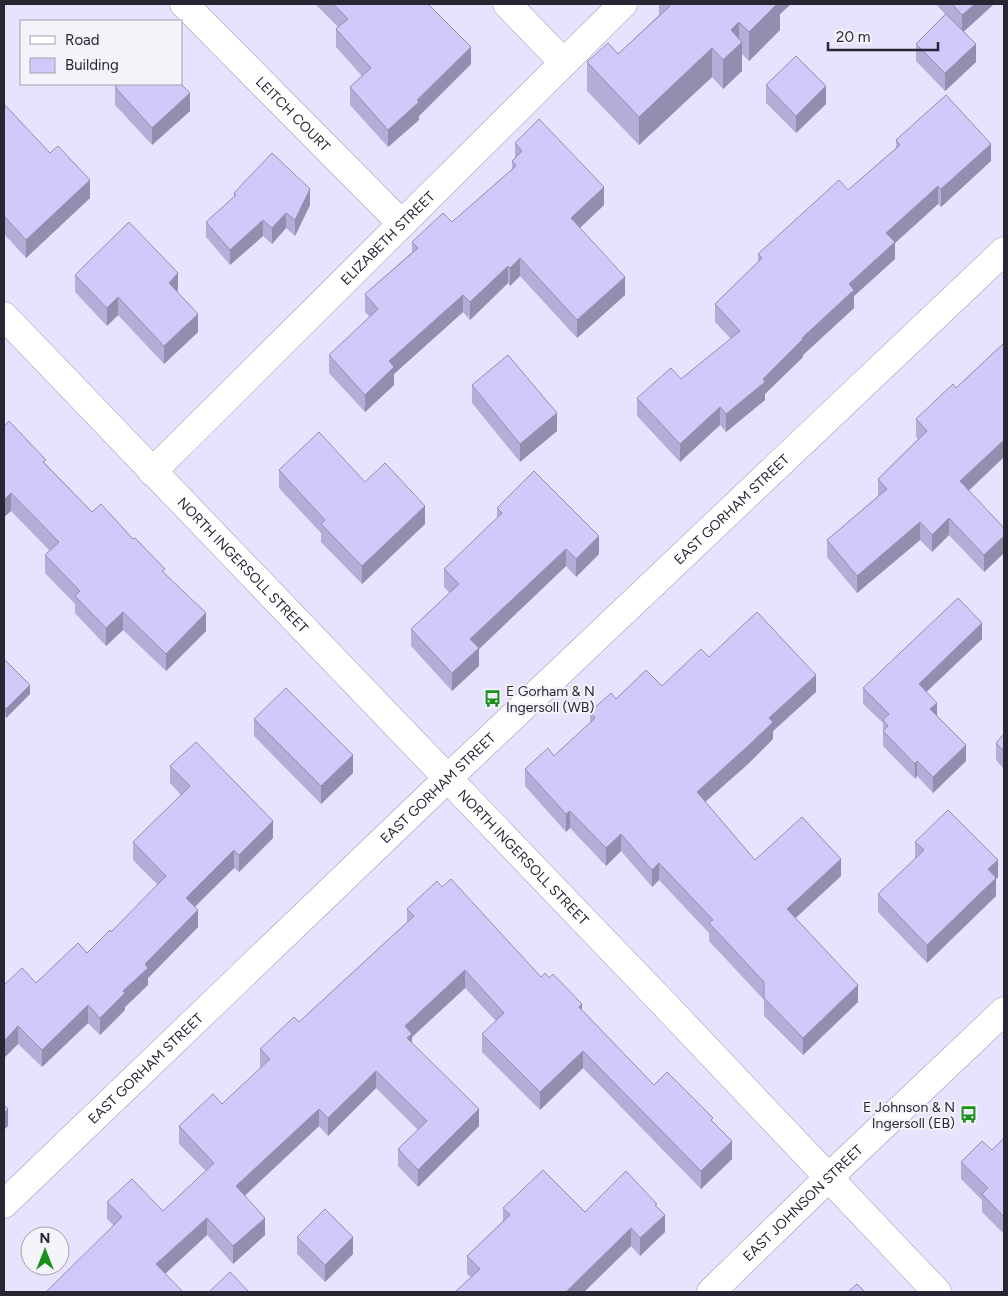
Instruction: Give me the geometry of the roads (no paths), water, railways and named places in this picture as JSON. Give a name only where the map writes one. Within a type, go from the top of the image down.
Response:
[{"type":"street","name":"LEITCH COURT","points":[[184,4],[402,224]]},
{"type":"street","points":[[507,4],[564,62]]},
{"type":"street","name":"ELIZABETH STREET","points":[[152,472],[623,4]]},
{"type":"street","name":"EAST GORHAM STREET","points":[[4,1204],[447,778],[1004,250]]},
{"type":"street","name":"NORTH INGERSOLL STREET","points":[[4,316],[715,1057],[937,1292]]},
{"type":"street","name":"EAST JOHNSON STREET","points":[[711,1292],[1004,1011]]},
{"type":"place","name":"E Gorham & N Ingersoll (WB)","points":[[492,699]]},
{"type":"place","name":"E Johnson & N Ingersoll (EB)","points":[[969,1115]]}]
